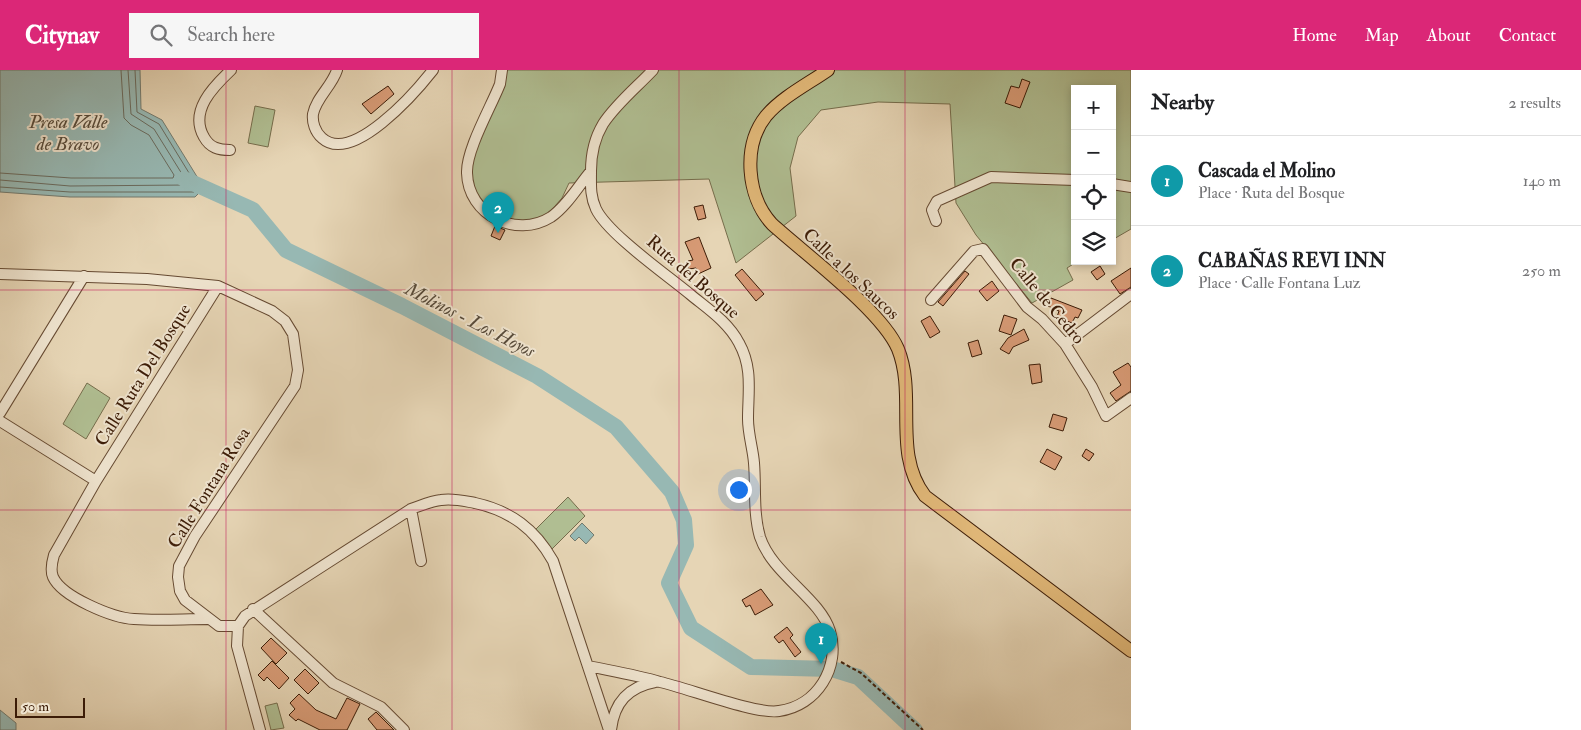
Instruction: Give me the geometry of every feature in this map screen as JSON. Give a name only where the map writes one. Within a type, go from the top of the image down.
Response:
[{"type":"main road","name":"Calle a los Saucos","points":[[828,70],[773,110],[762,124],[753,147],[751,170],[752,188],[759,207],[772,224],[868,309],[894,340],[900,356],[903,373],[908,460],[912,475],[925,496],[1131,651]]},
{"type":"street","points":[[230,150],[220,150],[208,142],[200,128],[198,115],[211,92],[231,70]]},
{"type":"street","points":[[336,70],[315,106],[313,118],[319,135],[329,143],[341,146],[353,142],[402,105],[433,70]]},
{"type":"street","points":[[502,70],[500,84],[468,164],[470,188],[482,209],[503,222],[520,226],[537,223],[559,210],[591,171]]},
{"type":"street","name":"Ruta del Bosque","points":[[588,666],[659,681],[761,710],[780,711],[806,700],[817,692],[828,676],[833,661],[830,628],[820,613],[770,557],[760,536],[754,462],[748,423],[750,372],[743,351],[733,332],[718,317],[616,234],[603,220],[591,192],[594,144],[602,125],[653,70]]},
{"type":"street","points":[[936,221],[932,210],[936,201],[991,176],[1071,180]]},
{"type":"street","points":[[1116,185],[1131,187]]},
{"type":"street","name":"Calle de Cedro","points":[[931,300],[974,251],[981,248],[987,252],[1027,307],[1042,319],[1065,344],[1092,387],[1106,416],[1131,398]]},
{"type":"street","name":"Calle Fontana Rosa","points":[[0,274],[84,276],[218,286],[272,311],[285,321],[293,334],[298,375],[294,386],[195,536],[180,566],[178,577],[180,590],[185,600],[208,619],[219,626],[238,626]]},
{"type":"street","points":[[0,414],[84,276]]},
{"type":"street","name":"Calle Ruta Del Bosque","points":[[208,619],[133,619],[120,617],[76,599],[57,583],[52,576],[51,566],[54,554],[96,481],[218,286]]},
{"type":"street","points":[[1065,344],[1131,294]]},
{"type":"street","points":[[0,421],[96,481]]},
{"type":"street","points":[[260,730],[237,646],[238,626],[245,616],[411,509],[440,500],[458,499],[497,509],[524,524],[540,540],[553,561],[610,730]]},
{"type":"street","points":[[411,509],[421,561]]},
{"type":"street","points":[[254,609],[333,682],[381,707],[394,717],[404,730]]},
{"type":"street","points":[[610,730],[616,710],[627,694],[639,686],[659,681]]},
{"type":"path","points":[[833,661],[861,673],[924,730]]},
{"type":"green space","points":[[506,70],[1131,70],[1131,229],[1116,238],[1116,85],[1071,85],[1072,265],[1067,268],[1073,280],[1032,303],[976,235],[956,203],[950,104],[878,102],[821,110],[798,137],[790,168],[796,216],[736,263],[709,179],[569,183],[562,198],[549,213],[535,220],[519,222],[496,216],[475,194],[470,165]]},
{"type":"green space","points":[[255,106],[275,110],[268,147],[248,143]]},
{"type":"green space","points":[[87,383],[110,398],[86,439],[63,424]]},
{"type":"green space","points":[[568,497],[585,516],[552,549],[535,530]]},
{"type":"green space","points":[[277,703],[284,728],[271,730],[265,706]]},
{"type":"water","name":"Presa Valle de Bravo","points":[[0,70],[140,70],[141,109],[162,120],[204,188],[195,197],[70,197],[0,192]]},
{"type":"water","points":[[582,523],[594,535],[586,544],[579,537],[575,541],[570,536]]},
{"type":"water","points":[[0,710],[16,723],[16,730],[0,730]]},
{"type":"building","points":[[1022,79],[1030,82],[1020,108],[1005,103],[1011,86],[1019,88]]},
{"type":"building","points":[[388,86],[394,94],[371,114],[362,104]]},
{"type":"building","points":[[703,205],[706,218],[698,220],[694,207]]},
{"type":"building","points":[[495,226],[505,230],[500,240],[491,236]]},
{"type":"building","points":[[699,237],[711,268],[698,274],[696,268],[688,269],[688,261],[693,260],[685,242]]},
{"type":"building","points":[[1100,266],[1105,274],[1097,280],[1091,272]]},
{"type":"building","points":[[1131,268],[1131,287],[1120,294],[1111,281]]},
{"type":"building","points":[[742,269],[764,294],[756,301],[735,275]]},
{"type":"building","points":[[965,271],[969,274],[943,306],[938,302]]},
{"type":"building","points":[[992,281],[999,291],[987,301],[979,291]]},
{"type":"building","points":[[1051,298],[1082,310],[1078,318],[1075,317],[1072,323],[1057,317],[1059,311],[1048,306]]},
{"type":"building","points":[[1004,315],[1017,319],[1011,335],[999,331]]},
{"type":"building","points":[[930,316],[940,332],[930,338],[921,321]]},
{"type":"building","points":[[1024,329],[1029,340],[1013,347],[1009,354],[1000,349],[1008,338]]},
{"type":"building","points":[[978,340],[982,354],[972,357],[968,343]]},
{"type":"building","points":[[1128,363],[1131,367],[1131,391],[1116,401],[1110,393],[1121,385],[1113,372]]},
{"type":"building","points":[[1040,364],[1042,382],[1032,384],[1029,365]]},
{"type":"building","points":[[1053,414],[1067,418],[1063,431],[1049,427]]},
{"type":"building","points":[[1047,449],[1062,457],[1055,470],[1040,462]]},
{"type":"building","points":[[1086,449],[1094,454],[1089,461],[1082,456]]},
{"type":"building","points":[[761,589],[773,605],[755,615],[750,605],[746,607],[742,600]]},
{"type":"building","points":[[787,627],[793,635],[790,638],[801,652],[795,657],[783,640],[779,643],[774,637]]},
{"type":"building","points":[[271,638],[287,653],[276,664],[261,648]]},
{"type":"building","points":[[272,661],[289,678],[279,689],[267,677],[264,681],[258,675]]},
{"type":"building","points":[[305,669],[319,683],[308,694],[294,680]]},
{"type":"building","points":[[299,694],[316,710],[336,719],[347,698],[360,704],[347,730],[320,730],[298,719],[296,721],[289,715],[295,709],[290,703]]},
{"type":"building","points":[[376,712],[394,730],[377,730],[368,719]]},
{"type":"waterway","name":"Molinos - Los Hoyos","points":[[184,179],[253,210],[286,250],[402,306],[537,376],[616,427],[672,492],[684,520],[686,545],[669,583],[691,628],[751,667],[832,669],[858,677],[915,730]]},
{"type":"place","name":"CABAÑAS REVI INN","points":[[498,233]]},
{"type":"place","name":"Cascada el Molino","points":[[821,664]]}]
